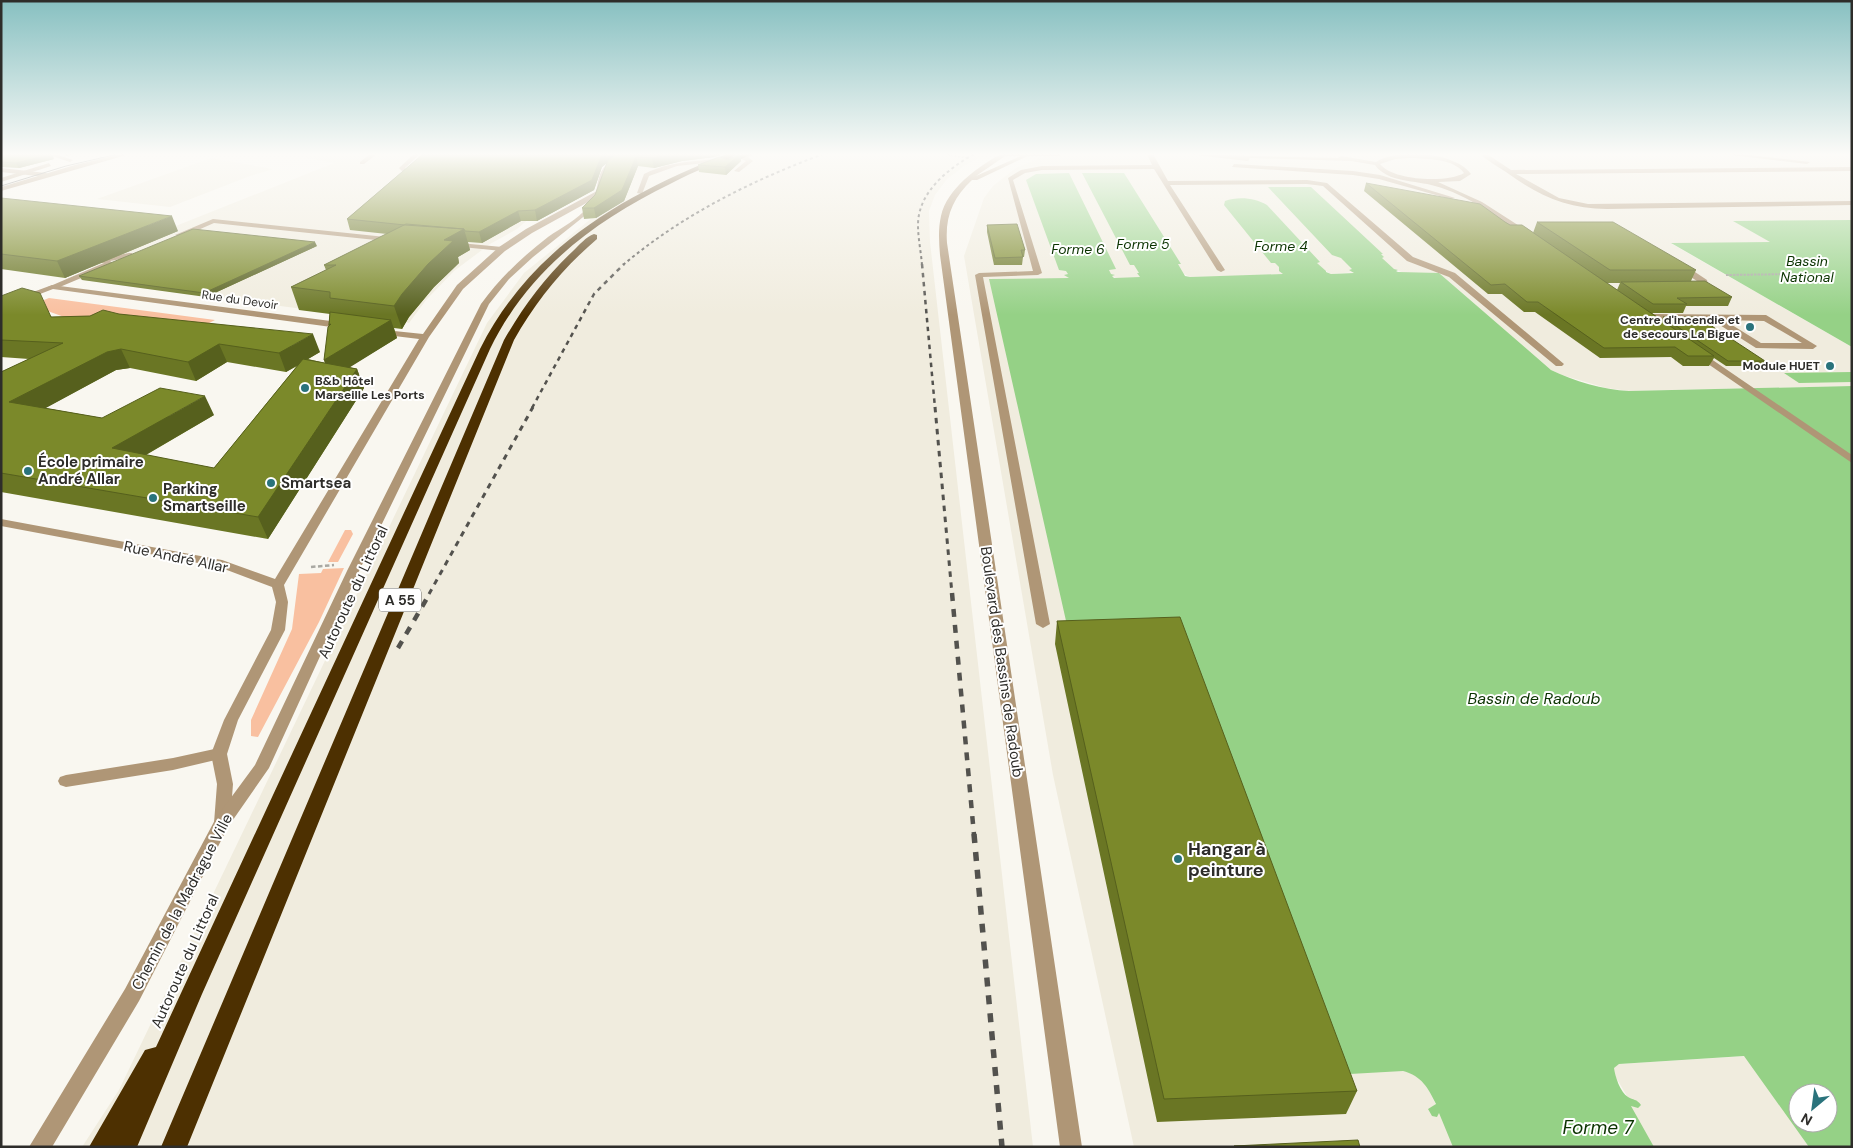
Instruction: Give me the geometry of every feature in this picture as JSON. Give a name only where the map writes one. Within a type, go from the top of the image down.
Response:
[{"type":"highway","name":"Autoroute du Littoral","points":[[124,1147],[191,994],[485,349],[504,313],[529,281],[569,244],[620,208]]},
{"type":"highway","name":"A 55","points":[[174,1147],[490,382],[522,316],[559,269],[581,247],[636,208]]},
{"type":"highway","points":[[102,1147],[191,994]]},
{"type":"street","points":[[222,823],[225,784],[219,754],[230,720],[278,630],[282,602],[278,585],[425,337],[460,287],[502,249],[572,208]]},
{"type":"street","name":"Chemin de la Madrague Ville","points":[[40,1147],[132,995],[222,823],[261,768],[353,570],[485,304],[506,277],[518,266],[592,208]]},
{"type":"street","name":"Boulevard des Bassins de Radoub","points":[[948,208],[942,230],[944,255],[1071,1147]]},
{"type":"street","points":[[1019,208],[1038,273],[979,275],[1043,624]]},
{"type":"street","points":[[1182,208],[1221,270]]},
{"type":"street","points":[[1352,208],[1410,259],[1452,275],[1559,364]]},
{"type":"street","points":[[1486,208],[1490,209]]},
{"type":"street","points":[[1487,208],[1532,238]]},
{"type":"street","points":[[172,238],[213,221],[401,243],[392,250]]},
{"type":"street","points":[[441,243],[502,249]]},
{"type":"street","points":[[1,307],[133,254]]},
{"type":"street","points":[[1670,260],[1704,282],[1701,286],[1686,287]]},
{"type":"street","name":"Rue du Devoir","points":[[52,287],[351,327]]},
{"type":"street","points":[[1665,329],[1644,314],[1766,318],[1813,346],[1759,346],[1713,317]]},
{"type":"street","points":[[371,330],[425,337]]},
{"type":"street","points":[[1687,345],[1852,460]]},
{"type":"street","name":"Rue André Allar","points":[[1,522],[222,564],[278,585]]},
{"type":"street","points":[[66,781],[173,764],[219,754]]},
{"type":"path","points":[[1726,275],[1794,274]]},
{"type":"shaded area","points":[[222,208],[542,208],[517,229],[490,244],[454,271],[426,300],[409,323],[75,279],[97,268],[89,267],[63,271]]},
{"type":"shaded area","points":[[600,208],[930,208],[930,242],[1033,1147],[82,1147],[119,1090],[487,323],[524,273],[592,218]]},
{"type":"shaded area","points":[[981,208],[1852,208],[1852,220],[1734,221],[1771,242],[1672,244],[1852,347],[1852,386],[1629,391],[1606,388],[1551,370],[1439,273],[1404,273],[1394,269],[1331,274],[1324,270],[1282,272],[1283,274],[1279,275],[1190,277],[1184,274],[1139,273],[1140,277],[1137,278],[1117,278],[1112,277],[1113,274],[1065,276],[1068,276],[1068,279],[990,279],[1403,1071],[1415,1074],[1427,1086],[1436,1105],[1428,1109],[1439,1112],[1627,1096],[1615,1076],[1613,1068],[1619,1064],[1763,1055],[1852,1052],[1852,1147],[1134,1147],[1053,775],[964,256]]},
{"type":"shaded area","points":[[49,298],[215,320],[187,334],[67,318],[31,305]]},
{"type":"shaded area","points":[[345,530],[351,530],[353,534],[338,562],[328,562]]},
{"type":"shaded area","points":[[344,568],[319,622],[258,737],[251,736],[251,720],[292,629],[299,574],[321,573],[323,569]]},
{"type":"water","name":"Bassin de Radoub","points":[[1036,208],[1086,208],[1116,269],[1109,270],[1111,274],[1115,275],[1112,276],[1114,278],[1140,277],[1134,265],[1130,265],[1100,208],[1146,208],[1181,264],[1178,264],[1185,276],[1190,277],[1283,274],[1275,263],[1271,263],[1226,208],[1269,208],[1320,262],[1317,263],[1326,272],[1331,274],[1354,273],[1349,270],[1352,269],[1341,258],[1332,255],[1287,208],[1333,208],[1383,254],[1381,254],[1384,257],[1382,258],[1394,269],[1398,270],[1396,271],[1439,273],[1551,370],[1569,378],[1599,387],[1629,391],[1852,386],[1852,1147],[1809,1147],[1799,1133],[1838,1133],[1838,1083],[1788,1083],[1788,1118],[1744,1056],[1619,1064],[1614,1068],[1620,1088],[1625,1095],[1641,1105],[1638,1108],[1631,1106],[1654,1147],[1453,1147],[1439,1113],[1437,1117],[1432,1116],[1428,1109],[1436,1104],[1433,1098],[1424,1083],[1410,1073],[1403,1071],[1332,1075],[1071,643],[989,279],[1069,278],[1064,275],[1068,274],[1066,271],[1059,270]]},
{"type":"water","name":"Bassin National","points":[[1852,220],[1852,347],[1671,243],[1770,242],[1733,221]]},
{"type":"water","points":[[1852,372],[1852,382],[1799,383],[1784,373]]},
{"type":"building","points":[[1,208],[92,208],[172,216],[57,261],[1,254]]},
{"type":"building","points":[[360,208],[540,208],[535,210],[518,211],[479,232],[465,231],[464,229],[347,219]]},
{"type":"building","points":[[1396,208],[1485,208],[1510,225],[1522,225],[1714,356],[1688,356],[1675,347],[1604,348],[1538,302],[1527,302],[1505,284],[1491,285]]},
{"type":"building","points":[[1537,222],[1613,222],[1696,270],[1610,270]]},
{"type":"building","points":[[406,224],[464,229],[444,240],[453,241],[428,264],[394,306],[330,298],[330,292],[291,287],[336,265],[324,265]]},
{"type":"building","points":[[1017,224],[1025,250],[1021,250],[1023,257],[995,258],[987,225]]},
{"type":"building","points":[[193,229],[315,242],[204,293],[79,276]]},
{"type":"building","points":[[1705,281],[1732,297],[1677,298],[1687,304],[1653,304],[1621,282]]},
{"type":"building","points":[[22,288],[40,293],[51,317],[90,316],[103,310],[119,314],[313,334],[279,353],[219,344],[188,362],[121,349],[107,352],[9,402],[102,418],[160,388],[205,396],[112,448],[214,468],[303,359],[357,369],[258,517],[1,473],[1,372],[63,343],[1,340],[1,296]]},
{"type":"building","points":[[330,312],[391,320],[324,360],[328,327],[331,324],[329,325]]},
{"type":"building","points":[[1663,317],[1698,317],[1765,361],[1728,361]]},
{"type":"building","name":"Hangar à peinture","points":[[1180,617],[1357,1091],[1164,1099],[1057,621]]},
{"type":"building","points":[[1358,1140],[1360,1147],[1234,1146]]},
{"type":"railway","points":[[623,265],[669,230],[706,208]]},
{"type":"railway","points":[[921,208],[918,235],[922,265]]},
{"type":"railway","points":[[922,264],[935,408]]},
{"type":"railway","points":[[532,408],[594,294],[623,265]]},
{"type":"railway","points":[[429,594],[533,407]]},
{"type":"railway","points":[[935,407],[952,594]]},
{"type":"railway","points":[[398,648],[430,593]]},
{"type":"railway","points":[[952,593],[974,835]]},
{"type":"railway","points":[[974,834],[1002,1147]]},
{"type":"place","name":"Centre d'incendie et de secours La Bigue","points":[[1750,327]]},
{"type":"place","name":"Module HUET","points":[[1830,366]]},
{"type":"place","name":"B&b Hôtel Marseille Les Ports","points":[[305,388]]},
{"type":"place","name":"École primaire André Allar","points":[[28,471]]},
{"type":"place","name":"Smartsea","points":[[271,483]]},
{"type":"place","name":"Parking Smartseille","points":[[153,498]]},
{"type":"place","name":"Hangar à peinture","points":[[1178,859]]},
{"type":"water label","name":"Forme 5","points":[[1143,244]]},
{"type":"water label","name":"Forme 4","points":[[1281,246]]},
{"type":"water label","name":"Forme 6","points":[[1078,249]]},
{"type":"water label","name":"Forme 7","points":[[1598,1127]]}]
